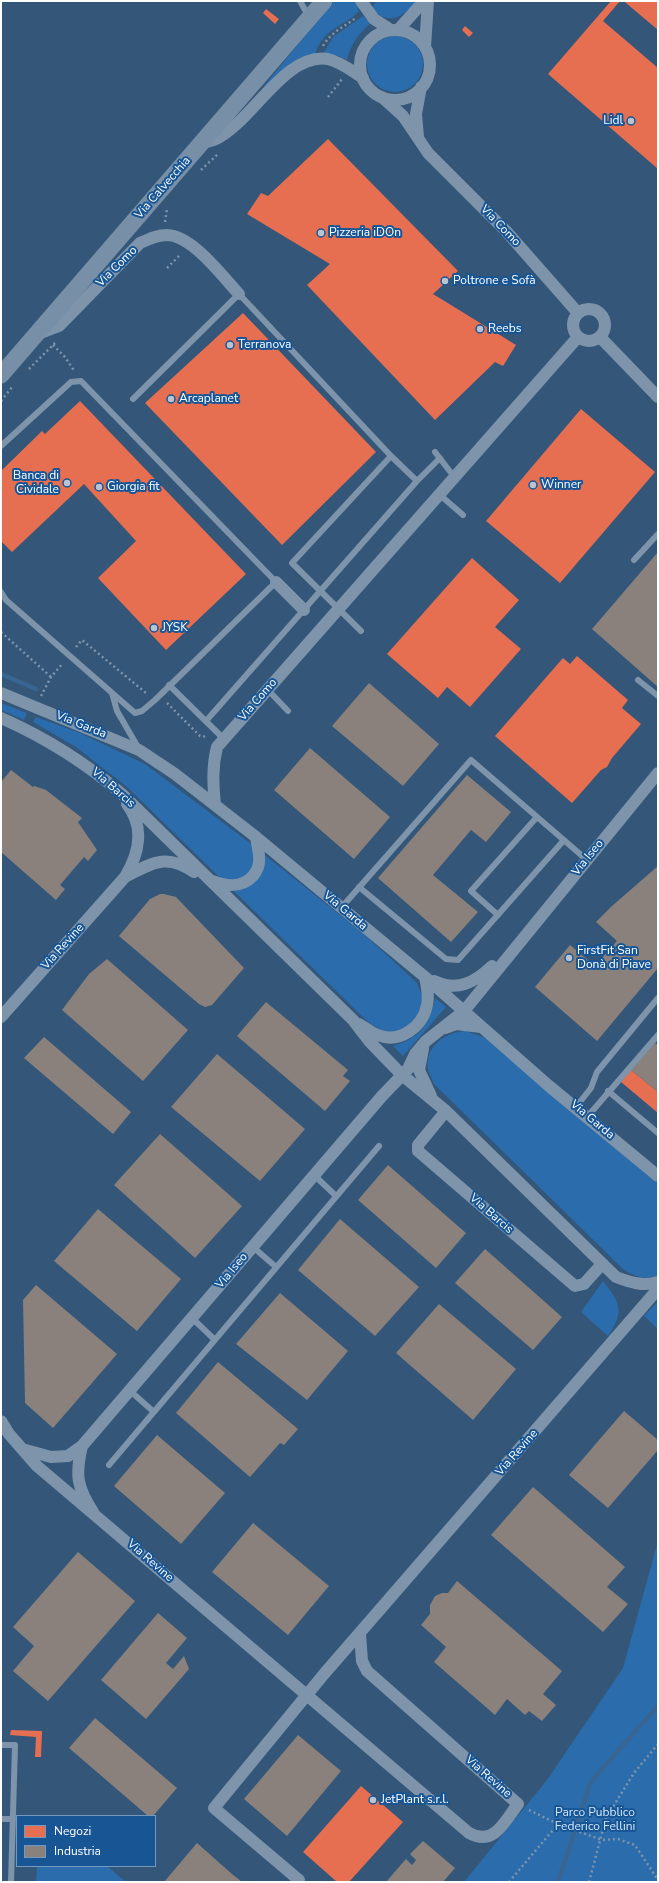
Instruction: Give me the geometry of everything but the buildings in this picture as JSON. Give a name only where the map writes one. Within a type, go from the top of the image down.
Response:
[{"type":"main road","name":"Via Calvecchia","points":[[1,375],[324,1]]},
{"type":"street","points":[[363,78],[360,64],[365,46],[374,37],[394,30],[424,1]]},
{"type":"street","points":[[382,97],[397,99],[406,97],[421,87],[427,79],[429,59],[425,47],[428,1]]},
{"type":"street","points":[[363,5],[374,19],[394,30],[413,35],[425,47]]},
{"type":"street","name":"Via Como","points":[[202,143],[217,138],[233,126],[298,65],[319,59],[328,59],[343,65],[363,78],[371,90],[382,97],[403,116],[428,153],[506,231],[578,313]]},
{"type":"street","points":[[419,140],[416,114],[421,87]]},
{"type":"street","name":"Via Como","points":[[35,336],[59,326],[140,243],[152,237],[168,235],[189,243],[239,294]]},
{"type":"street","points":[[591,309],[601,314],[605,324],[604,332],[600,337],[592,341],[587,341],[578,337],[574,330],[573,324],[578,313],[591,309]]},
{"type":"street","name":"Via Como","points":[[215,805],[212,780],[214,762],[221,743],[578,337]]},
{"type":"street","points":[[600,337],[658,398]]},
{"type":"street","points":[[276,582],[304,610]]},
{"type":"street","name":"Via Garda","points":[[1,693],[139,750],[215,805],[256,837],[425,977],[658,1176]]},
{"type":"street","name":"Via Barcis","points":[[1,718],[42,738],[86,765],[106,780],[353,1020],[370,1042],[402,1075],[446,1111],[616,1278],[643,1284],[658,1282]]},
{"type":"street","name":"Via Iseo","points":[[94,1512],[84,1497],[77,1479],[77,1466],[82,1446],[382,1096],[408,1069],[415,1054],[429,1038],[464,1011],[658,773]]},
{"type":"street","name":"Via Revine","points":[[1,1018],[125,877],[134,862],[139,837],[137,823],[131,810],[106,780]]},
{"type":"street","name":"Via Barcis","points":[[209,880],[220,884],[238,886],[249,880],[256,873],[260,863],[256,837]]},
{"type":"street","name":"Via Revine","points":[[125,877],[148,865],[161,862],[176,862],[209,880]]},
{"type":"street","name":"Via Iseo","points":[[425,977],[451,987],[467,984],[483,975],[518,943]]},
{"type":"street","name":"Via Barcis","points":[[353,1020],[378,1035],[389,1038],[400,1036],[409,1032],[424,1017],[428,991],[425,977]]},
{"type":"street","name":"Via Iseo","points":[[429,1038],[456,1024],[469,1024],[484,1028]]},
{"type":"street","points":[[429,1038],[420,1059],[419,1070],[433,1099]]},
{"type":"street","name":"Via Barcis","points":[[446,1111],[418,1145],[418,1152],[575,1286],[584,1284],[602,1264]]},
{"type":"street","name":"Via Revine","points":[[299,1880],[214,1808],[307,1695],[658,1289]]},
{"type":"street","name":"Via Revine","points":[[1,1421],[8,1434],[37,1466],[94,1512],[469,1833],[477,1838],[487,1838],[494,1834],[518,1804],[367,1671],[362,1661],[360,1634]]},
{"type":"street","points":[[22,1449],[51,1457],[68,1456],[82,1446]]},
{"type":"lane","points":[[300,1],[309,17]]},
{"type":"lane","points":[[133,399],[239,294],[391,456],[417,481]]},
{"type":"lane","points":[[1,446],[71,382],[80,381],[276,582],[155,700],[142,711],[135,713],[6,600],[1,592]]},
{"type":"lane","points":[[435,452],[455,478]]},
{"type":"lane","points":[[361,631],[337,610],[292,563],[391,456]]},
{"type":"lane","points":[[206,721],[417,481],[440,458]]},
{"type":"lane","points":[[440,495],[463,515]]},
{"type":"lane","points":[[634,560],[658,534]]},
{"type":"lane","points":[[638,680],[658,696]]},
{"type":"lane","points":[[169,685],[214,729],[221,743]]},
{"type":"lane","points":[[268,690],[288,711]]},
{"type":"lane","points":[[112,693],[116,711],[139,750]]},
{"type":"lane","points":[[341,908],[471,760],[587,860]]},
{"type":"lane","points":[[498,915],[471,891],[537,817]]},
{"type":"lane","points":[[359,887],[446,959],[458,960],[564,840]]},
{"type":"lane","points":[[576,1107],[591,1088],[597,1072],[658,998]]},
{"type":"lane","points":[[588,1116],[608,1091],[658,1035]]},
{"type":"lane","points":[[608,1091],[658,1133]]},
{"type":"lane","points":[[109,1465],[379,1146]]},
{"type":"lane","points":[[314,1175],[336,1196]]},
{"type":"lane","points":[[253,1247],[276,1268]]},
{"type":"lane","points":[[192,1318],[215,1340]]},
{"type":"lane","points":[[130,1390],[154,1412]]},
{"type":"lane","points":[[1,1745],[15,1745],[11,1882]]},
{"type":"lane","points":[[1,1819],[13,1819]]},
{"type":"path","points":[[319,59],[327,39],[334,32],[356,18],[363,5]]},
{"type":"path","points":[[328,97],[342,78]]},
{"type":"path","points":[[167,268],[184,251]]},
{"type":"path","points":[[53,345],[65,357],[80,381]]},
{"type":"path","points":[[1,632],[51,677],[82,640],[163,707],[168,703],[200,736],[204,737],[214,729]]},
{"type":"path","points":[[589,1882],[602,1840],[606,1818],[634,1773],[658,1744]]},
{"type":"path","points":[[518,1804],[537,1815],[602,1840],[618,1839],[635,1845],[658,1880]]},
{"type":"path","points":[[509,1882],[558,1824]]},
{"type":"green space","points":[[334,1],[355,1],[359,11],[353,17],[329,33],[319,45],[315,54],[305,56],[291,63],[276,78],[263,87]]},
{"type":"green space","points":[[377,1],[417,1],[406,12],[396,18],[390,18],[378,14],[371,8]]},
{"type":"green space","points":[[363,16],[371,23],[362,31],[356,40],[347,60],[339,56],[323,54],[333,37]]},
{"type":"green space","points":[[395,36],[406,38],[415,44],[421,53],[423,64],[421,75],[415,84],[406,90],[395,92],[384,90],[375,84],[369,75],[367,64],[369,53],[375,44],[384,38]]},
{"type":"green space","points":[[1,703],[27,713],[24,720],[1,710]]},
{"type":"green space","points":[[36,717],[80,733],[145,764],[246,840],[365,935],[417,983],[422,996],[421,1007],[416,1017],[406,1027],[393,1033],[381,1030],[368,1022],[126,786],[76,747],[33,722]]},
{"type":"green space","points":[[435,998],[446,1007],[403,1056],[393,1046],[410,1039],[422,1029],[430,1016]]},
{"type":"green space","points":[[465,1031],[484,1037],[658,1184],[658,1275],[644,1278],[631,1274],[623,1269],[434,1084],[428,1069],[428,1061],[433,1047],[443,1038],[457,1032]]},
{"type":"green space","points":[[603,1281],[617,1301],[618,1307],[617,1320],[608,1336],[581,1312]]},
{"type":"green space","points":[[658,1301],[658,1329],[644,1316]]},
{"type":"green space","name":"Parco Pubblico Federico Fellini","points":[[658,1541],[658,1882],[464,1882],[547,1780],[623,1668]]},
{"type":"green space","points":[[37,1867],[108,1867],[126,1882],[36,1882]]},
{"type":"waterway","points":[[1,674],[36,689]]},
{"type":"waterway","points":[[558,1882],[590,1784],[658,1706]]},
{"type":"place","name":"Lidl","points":[[631,121]]},
{"type":"place","name":"Pizzeria iDOn","points":[[321,233]]},
{"type":"place","name":"Poltrone e Sofà","points":[[445,281]]},
{"type":"place","name":"Reebs","points":[[480,329]]},
{"type":"place","name":"Terranova","points":[[230,345]]},
{"type":"place","name":"Arcaplanet","points":[[171,399]]},
{"type":"place","name":"Banca di Cividale","points":[[67,483]]},
{"type":"place","name":"Winner","points":[[533,485]]},
{"type":"place","name":"Giorgia fit","points":[[99,487]]},
{"type":"place","name":"JYSK","points":[[154,628]]},
{"type":"place","name":"FirstFit San Donà di Piave","points":[[569,958]]},
{"type":"place","name":"JetPlant s.r.l.","points":[[373,1800]]}]
